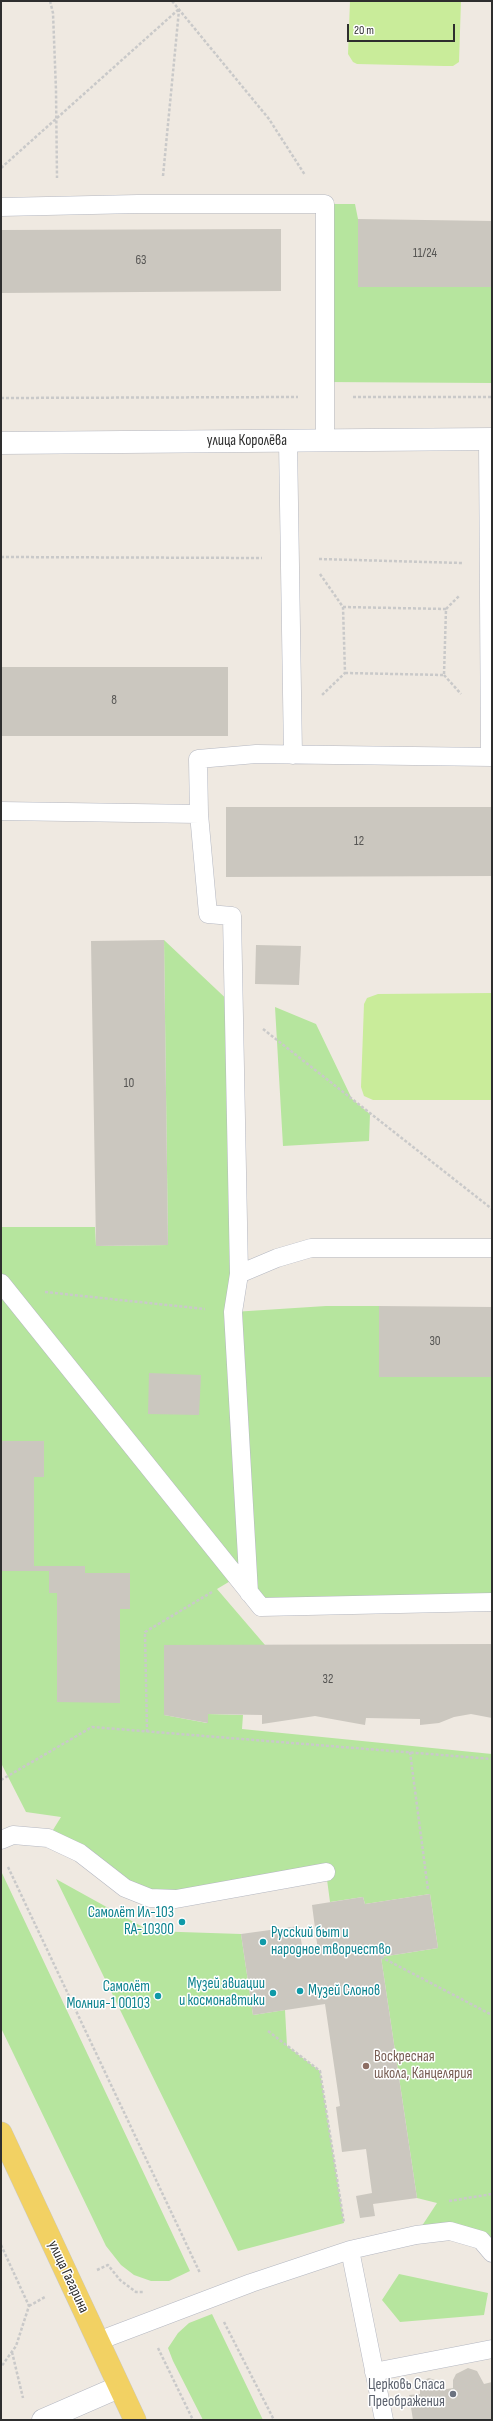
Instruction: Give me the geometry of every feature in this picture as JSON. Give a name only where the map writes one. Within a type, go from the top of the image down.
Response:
[{"type":"main road","name":"улица Королёва","points":[[1,443],[490,439]]},
{"type":"main road","name":"улица Гагарина","points":[[1,2133],[134,2420]]},
{"type":"main road","points":[[43,2420],[119,2387]]},
{"type":"lane","points":[[1,207],[161,204],[324,204],[325,440]]},
{"type":"lane","points":[[249,1593],[233,1312],[239,1274],[232,916],[208,914],[199,814],[198,759],[256,754],[491,757],[489,564],[490,439]]},
{"type":"lane","points":[[288,441],[294,755]]},
{"type":"lane","points":[[1,811],[199,814]]},
{"type":"lane","points":[[239,1274],[277,1258],[311,1248],[492,1248]]},
{"type":"lane","points":[[3,1285],[261,1607],[492,1602]]},
{"type":"lane","points":[[4,1839],[13,1835],[48,1838],[80,1853],[126,1888],[150,1898],[176,1899],[326,1872]]},
{"type":"lane","points":[[98,2342],[251,2283],[350,2250],[416,2235],[450,2231],[481,2240],[492,2253]]},
{"type":"lane","points":[[350,2250],[384,2420]]},
{"type":"lane","points":[[374,2372],[492,2349]]},
{"type":"path","points":[[50,1],[53,14],[58,206]]},
{"type":"path","points":[[172,1],[269,119],[324,204]]},
{"type":"path","points":[[1,168],[179,9]]},
{"type":"path","points":[[161,204],[179,9]]},
{"type":"path","points":[[1,398],[492,397]]},
{"type":"path","points":[[1,557],[309,559],[489,564]]},
{"type":"path","points":[[309,559],[343,607],[345,673]]},
{"type":"path","points":[[293,723],[345,673],[444,675],[446,609],[343,607]]},
{"type":"path","points":[[234,1006],[492,1209]]},
{"type":"path","points":[[3,1285],[233,1312]]},
{"type":"path","points":[[147,1732],[145,1632],[237,1577]]},
{"type":"path","points":[[1,1780],[92,1727],[492,1759]]},
{"type":"path","points":[[410,1752],[428,1890]]},
{"type":"path","points":[[4,1839],[8,1866],[212,2298],[274,2420]]},
{"type":"path","points":[[381,1957],[492,2015]]},
{"type":"path","points":[[268,2031],[320,2071],[350,2250]]},
{"type":"path","points":[[1,2245],[29,2306]]},
{"type":"path","points":[[1,2367],[12,2351],[29,2306],[108,2265],[120,2280],[136,2292],[146,2324],[193,2420]]},
{"type":"path","points":[[136,2292],[150,2292]]},
{"type":"path","points":[[12,2351],[24,2405]]},
{"type":"green space","points":[[350,1],[461,1],[459,62],[453,66],[444,66],[357,64],[353,62],[348,54]]},
{"type":"green space","points":[[325,204],[355,204],[358,219],[492,287],[492,383],[325,382]]},
{"type":"green space","points":[[164,940],[234,1006],[233,1312],[326,1306],[379,1306],[379,1377],[492,1377],[492,1602],[261,1607],[237,1577],[217,1589],[265,1645],[164,1646],[164,1715],[207,1723],[208,1714],[243,1715],[242,1729],[492,1754],[492,2243],[416,2235],[437,2203],[417,2198],[381,1957],[438,1948],[430,1894],[365,1904],[363,1897],[330,1902],[326,1872],[150,1898],[48,1838],[61,1817],[26,1812],[1,1763],[1,1571],[49,1571],[49,1593],[57,1593],[57,1702],[120,1702],[120,1609],[130,1609],[130,1573],[85,1573],[85,1566],[34,1566],[34,1477],[44,1477],[1,1441],[1,1227],[95,1227],[96,1246],[168,1245]]},
{"type":"green space","points":[[492,993],[492,1100],[373,1100],[364,1096],[361,1087],[364,1004],[367,998],[378,994]]},
{"type":"green space","points":[[275,1007],[316,1024],[352,1099],[370,1114],[369,1141],[283,1146]]},
{"type":"green space","points":[[1,1871],[190,2271],[169,2281],[151,2281],[134,2275],[121,2265],[106,2246],[1,2028]]},
{"type":"green space","points":[[56,1879],[150,1931],[241,1934],[253,2015],[285,2010],[287,2046],[320,2071],[344,2223],[238,2251]]},
{"type":"green space","points":[[399,2274],[488,2293],[484,2315],[400,2322],[382,2300]]},
{"type":"green space","points":[[212,2314],[263,2420],[203,2420],[173,2361],[168,2348],[178,2333],[189,2323]]},
{"type":"building","points":[[358,219],[492,221],[492,287],[358,287]]},
{"type":"building","points":[[281,229],[281,291],[1,293],[1,230]]},
{"type":"building","points":[[1,667],[228,667],[228,736],[1,736]]},
{"type":"building","points":[[226,807],[492,807],[492,876],[226,877]]},
{"type":"building","points":[[164,940],[168,1245],[96,1246],[91,941]]},
{"type":"building","points":[[256,945],[301,946],[299,985],[255,984]]},
{"type":"building","points":[[379,1306],[492,1307],[492,1377],[379,1377]]},
{"type":"building","points":[[149,1373],[201,1375],[199,1415],[148,1414]]},
{"type":"building","points":[[1,1441],[44,1441],[44,1477],[34,1477],[34,1566],[85,1566],[85,1573],[130,1573],[130,1609],[120,1609],[120,1703],[57,1702],[57,1593],[49,1593],[49,1571],[1,1571]]},
{"type":"building","points":[[492,1644],[492,1718],[471,1714],[454,1717],[439,1723],[420,1725],[420,1719],[366,1718],[365,1725],[315,1716],[262,1724],[262,1715],[208,1714],[208,1723],[164,1715],[164,1645]]},
{"type":"building","name":"Воскресная школа, Канцелярия","points":[[430,1894],[438,1948],[381,1957],[417,2198],[373,2204],[375,2216],[360,2218],[356,2196],[372,2193],[366,2149],[342,2152],[336,2107],[340,2106],[325,2004],[253,2015],[241,1934],[299,1926],[303,1953],[318,1951],[312,1905],[363,1897],[365,1904]]},
{"type":"building","name":"Церковь Спаса Преображения","points":[[468,2368],[477,2371],[484,2384],[492,2382],[492,2420],[413,2420],[409,2395],[420,2394],[420,2385],[424,2380],[429,2378],[438,2381],[441,2390],[453,2388],[453,2380],[456,2374]]},
{"type":"place","name":"Самолёт Ил-103 RA-10300","points":[[182,1922]]},
{"type":"place","name":"Русский быт и народное творчество","points":[[263,1942]]},
{"type":"place","name":"Музей Слонов","points":[[300,1991]]},
{"type":"place","name":"Музей авиации и космонавтики","points":[[273,1993]]},
{"type":"place","name":"Самолёт Молния-1 00103","points":[[158,1996]]},
{"type":"place","name":"Воскресная школа, Канцелярия","points":[[366,2066]]},
{"type":"place","name":"Церковь Спаса Преображения","points":[[453,2394]]}]
